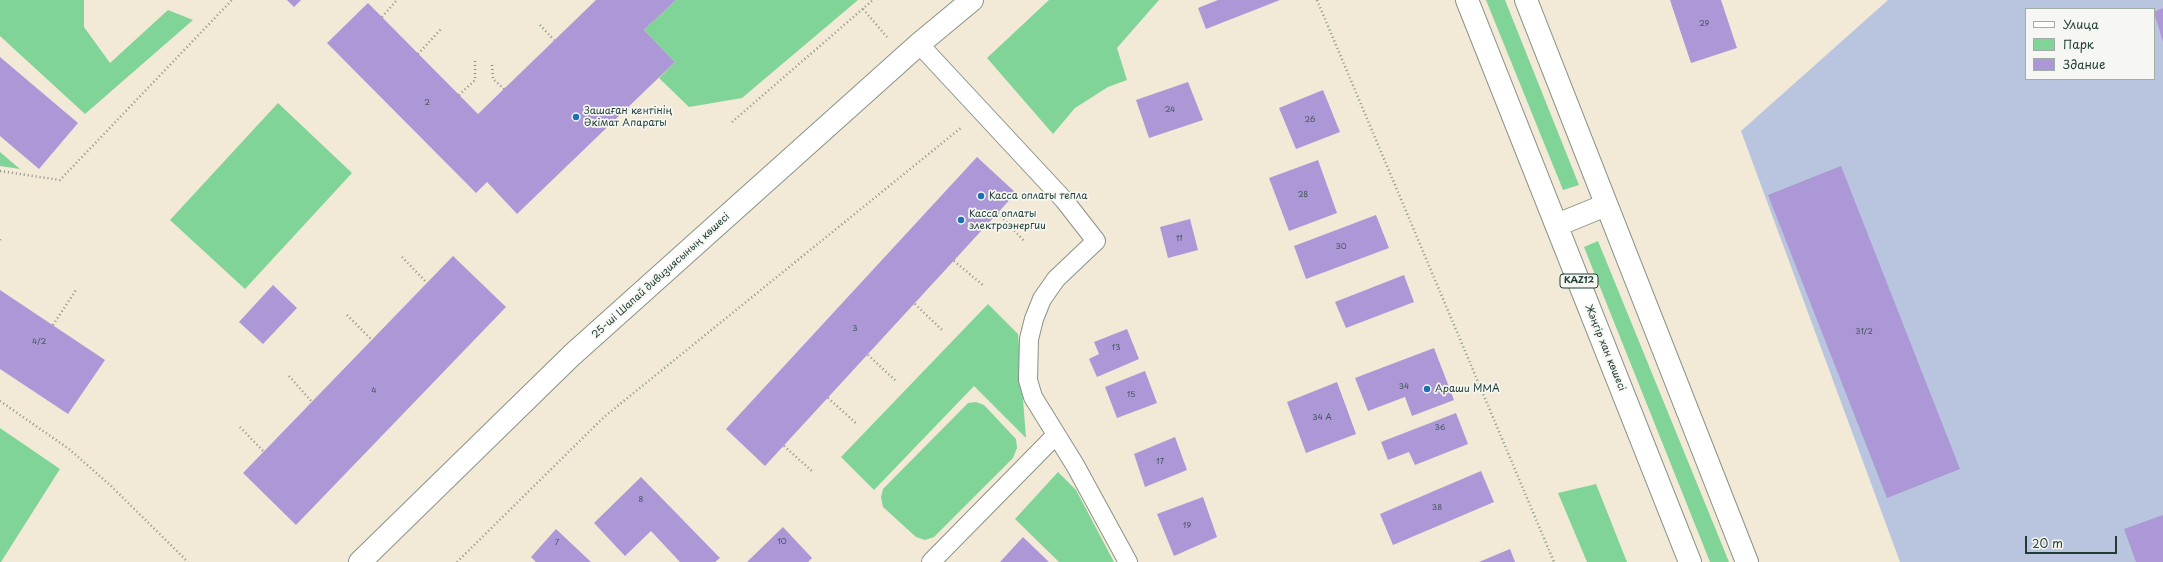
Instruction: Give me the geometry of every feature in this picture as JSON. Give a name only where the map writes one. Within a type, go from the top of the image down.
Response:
[{"type":"main road","name":"25-ші Шапай дивизиясының көшесі","points":[[360,562],[572,355],[912,50],[972,0]]},
{"type":"main road","name":"Жәңгір хан көшесі","points":[[1467,0],[1690,562]]},
{"type":"main road","points":[[1526,0],[1747,562]]},
{"type":"main road","points":[[1557,225],[1606,205]]},
{"type":"lane","points":[[912,50],[981,111],[1064,200],[1096,241],[1056,279],[1042,299],[1034,319],[1029,339],[1028,380],[1033,397],[1097,503],[1128,562]]},
{"type":"lane","points":[[931,562],[1056,435]]},
{"type":"path","points":[[0,171],[60,180],[232,0]]},
{"type":"path","points":[[382,17],[397,0]]},
{"type":"path","points":[[732,122],[873,0]]},
{"type":"path","points":[[1317,0],[1554,562]]},
{"type":"path","points":[[862,9],[912,50]]},
{"type":"path","points":[[540,25],[554,40]]},
{"type":"path","points":[[418,54],[442,28]]},
{"type":"path","points":[[460,95],[475,80],[475,60]]},
{"type":"path","points":[[492,66],[494,79],[504,89]]},
{"type":"path","points":[[457,562],[604,417],[981,111]]},
{"type":"path","points":[[998,213],[1025,242]]},
{"type":"path","points":[[402,258],[427,283]]},
{"type":"path","points":[[954,261],[984,286]]},
{"type":"path","points":[[53,325],[76,290]]},
{"type":"path","points":[[915,304],[943,331]]},
{"type":"path","points":[[347,315],[372,340]]},
{"type":"path","points":[[868,355],[896,381]]},
{"type":"path","points":[[289,376],[312,402]]},
{"type":"path","points":[[828,398],[857,424]]},
{"type":"path","points":[[0,401],[69,449],[110,485],[188,562]]},
{"type":"path","points":[[240,427],[264,452]]},
{"type":"path","points":[[784,446],[813,472]]},
{"type":"shaded area","points":[[1888,0],[2163,0],[2163,562],[1900,562],[1741,131]]},
{"type":"green space","points":[[0,0],[84,0],[84,27],[110,63],[168,10],[193,20],[85,114],[0,36]]},
{"type":"green space","points":[[676,0],[858,0],[742,98],[689,107],[659,78],[675,62],[644,30]]},
{"type":"green space","points":[[1049,0],[1159,0],[1117,48],[1127,80],[1108,87],[1075,108],[1053,134],[987,58]]},
{"type":"green space","points":[[1486,0],[1505,0],[1579,185],[1563,190]]},
{"type":"green space","points":[[278,103],[352,173],[245,289],[170,220]]},
{"type":"green space","points":[[0,152],[20,169],[0,166]]},
{"type":"green space","points":[[1598,241],[1729,562],[1710,562],[1584,247]]},
{"type":"green space","points":[[988,304],[1018,334],[1026,438],[974,386],[874,490],[841,457]]},
{"type":"green space","points":[[976,402],[984,405],[1016,439],[1017,448],[1013,458],[934,537],[925,540],[916,537],[883,507],[881,497],[883,489],[968,403]]},
{"type":"green space","points":[[0,428],[60,469],[1,562],[0,562]]},
{"type":"green space","points":[[1058,472],[1076,490],[1114,562],[1059,562],[1015,519]]},
{"type":"green space","points":[[1596,484],[1627,562],[1587,562],[1558,493]]},
{"type":"building","points":[[287,0],[301,0],[294,7]]},
{"type":"building","points":[[596,0],[676,0],[644,30],[675,62],[517,214],[487,182],[476,193],[327,43],[368,3],[478,114]]},
{"type":"building","points":[[1218,0],[1280,0],[1206,29],[1198,8]]},
{"type":"building","points":[[1670,0],[1721,0],[1737,48],[1691,63]]},
{"type":"building","points":[[2163,8],[2163,42],[2155,15],[2155,12]]},
{"type":"building","points":[[0,57],[78,123],[39,169],[0,136]]},
{"type":"building","points":[[1188,82],[1203,120],[1149,138],[1136,100]]},
{"type":"building","points":[[1323,90],[1340,132],[1296,149],[1279,108]]},
{"type":"building","points":[[977,157],[1016,193],[765,466],[726,429]]},
{"type":"building","points":[[1318,160],[1337,213],[1289,231],[1269,178]]},
{"type":"building","points":[[1841,166],[1960,469],[1887,498],[1768,195]]},
{"type":"building","points":[[1376,215],[1389,248],[1306,279],[1294,246]]},
{"type":"building","points":[[1190,219],[1198,250],[1168,258],[1160,227]]},
{"type":"building","points":[[453,256],[506,307],[296,525],[243,473]]},
{"type":"building","points":[[1404,275],[1414,302],[1346,328],[1335,302]]},
{"type":"building","points":[[273,285],[297,308],[263,344],[239,322]]},
{"type":"building","points":[[0,290],[105,360],[68,414],[0,369]]},
{"type":"building","points":[[1127,329],[1139,359],[1097,377],[1089,359],[1099,354],[1094,342]]},
{"type":"building","points":[[1434,348],[1454,400],[1412,416],[1405,397],[1368,411],[1355,378]]},
{"type":"building","points":[[1145,371],[1157,403],[1117,418],[1105,387]]},
{"type":"building","points":[[1337,382],[1356,434],[1306,453],[1287,402]]},
{"type":"building","points":[[1456,413],[1468,444],[1415,465],[1409,452],[1388,460],[1381,442]]},
{"type":"building","points":[[1175,437],[1187,470],[1145,487],[1134,454]]},
{"type":"building","points":[[1481,471],[1494,502],[1393,545],[1380,514]]},
{"type":"building","points":[[641,477],[720,558],[715,562],[680,562],[651,531],[625,556],[594,523]]},
{"type":"building","points":[[1203,497],[1217,537],[1174,556],[1157,514]]},
{"type":"building","points":[[2163,515],[2163,562],[2136,562],[2124,529]]},
{"type":"building","points":[[783,527],[812,558],[808,562],[747,562]]},
{"type":"building","points":[[556,529],[591,562],[536,562],[531,557]]},
{"type":"building","points":[[1023,537],[1049,562],[1000,562]]},
{"type":"building","points":[[1510,549],[1515,562],[1479,562]]},
{"type":"place","name":"Зашаған кентінің Әкімат Апараты","points":[[576,117]]},
{"type":"place","name":"Касса оплаты тепла","points":[[981,196]]},
{"type":"place","name":"Касса оплаты электроэнергии","points":[[961,220]]},
{"type":"place","name":"Араши ММА","points":[[1427,389]]}]
